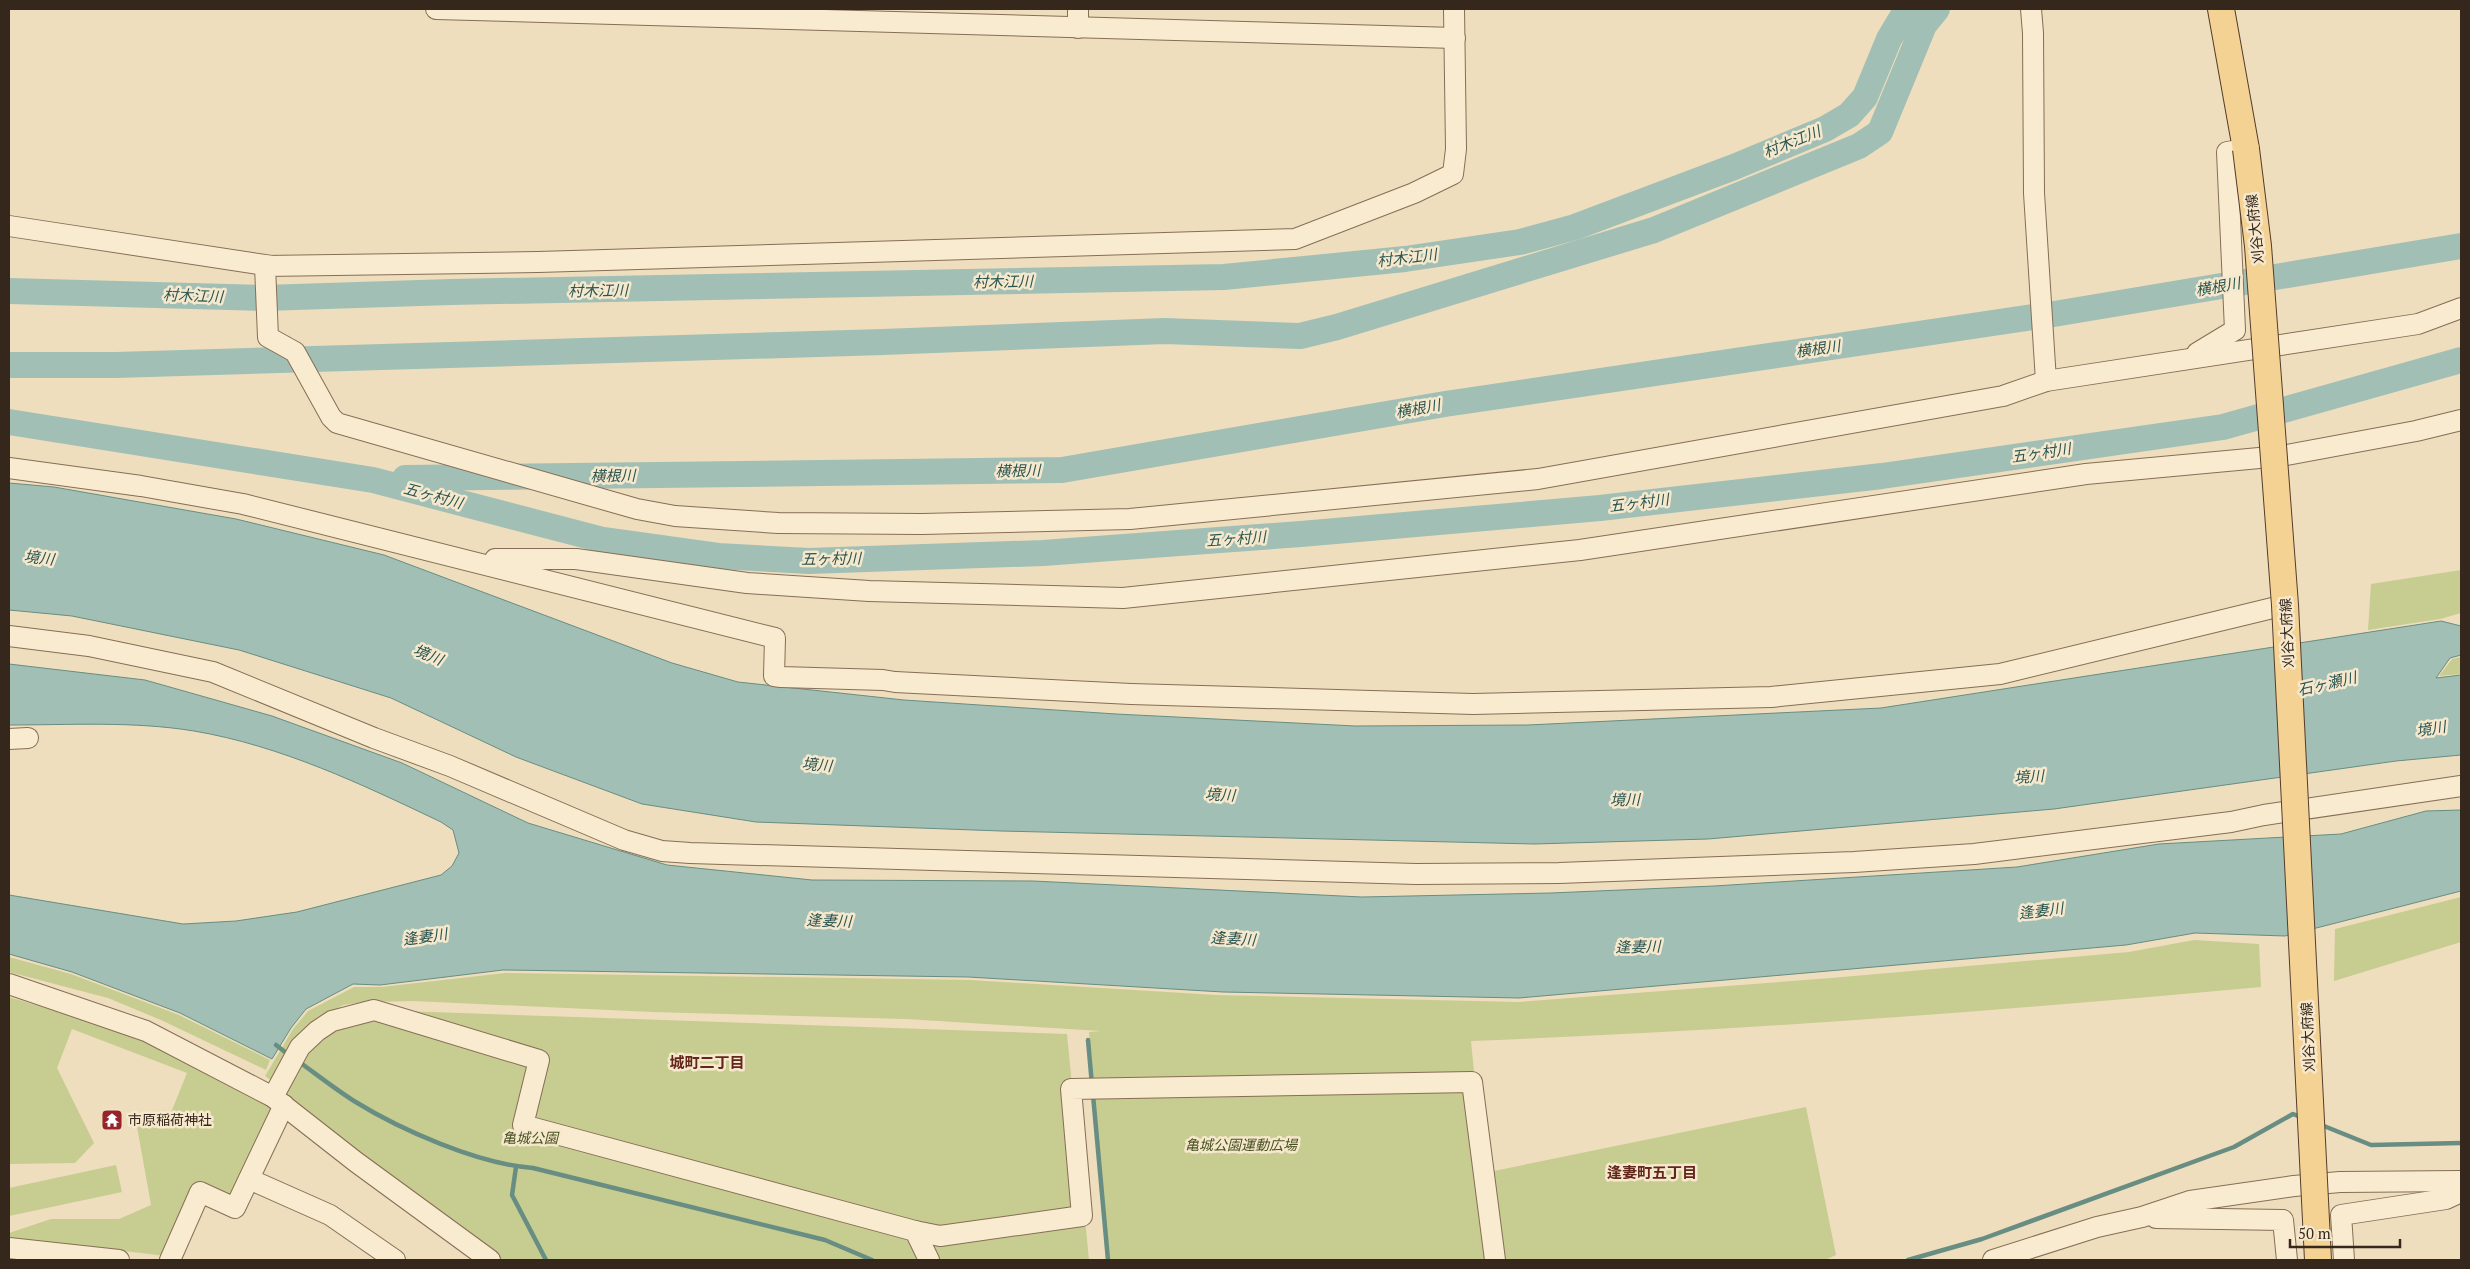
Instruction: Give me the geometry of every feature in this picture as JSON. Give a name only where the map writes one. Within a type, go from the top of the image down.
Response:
[{"type":"main road","name":"刈谷大府線","points":[[2221,9],[2246,149],[2258,246],[2285,605],[2318,1260]]},
{"type":"street","points":[[436,9],[1078,18],[1454,38]]},
{"type":"street","points":[[1454,9],[1456,149],[1453,174],[1414,192],[1295,239],[547,261],[265,266],[268,337],[295,352],[331,417],[337,423],[637,509],[676,516],[750,521],[922,524],[1130,520],[1538,479],[2003,396],[2046,381],[2418,324],[2461,308]]},
{"type":"street","points":[[2031,9],[2034,33],[2034,193],[2046,381]]},
{"type":"street","points":[[2188,359],[2235,330],[2226,152],[2246,149]]},
{"type":"street","points":[[9,226],[272,266]]},
{"type":"street","points":[[464,558],[576,559],[747,583],[870,591],[1123,598],[1580,550],[2086,474],[2281,456],[2416,431],[2461,420]]},
{"type":"street","points":[[9,468],[141,486],[243,504],[464,558],[776,638],[774,676],[781,677],[883,680],[1131,694],[1473,704],[1771,697],[2000,674],[2285,605]]},
{"type":"street","points":[[9,636],[89,646],[213,672],[374,738],[450,766],[624,840],[662,851],[690,853],[1416,874],[1558,874],[1749,867],[1974,854],[2231,822],[2264,814],[2461,786]]},
{"type":"street","points":[[9,984],[146,1030],[278,1101],[356,1162],[490,1260]]},
{"type":"street","points":[[170,1260],[200,1192],[235,1208],[249,1179],[300,1047],[317,1031],[332,1021],[374,1010],[539,1060],[523,1125],[915,1231],[940,1236],[1082,1216],[1071,1088],[1472,1082],[1495,1260]]},
{"type":"street","points":[[249,1179],[330,1216],[395,1260]]},
{"type":"street","points":[[1993,1260],[2097,1227],[2142,1217],[2190,1201],[2294,1186],[2340,1182],[2461,1181]]},
{"type":"street","points":[[2344,1260],[2341,1215],[2446,1199],[2461,1192]]},
{"type":"street","points":[[2142,1217],[2283,1220],[2286,1260]]},
{"type":"street","points":[[915,1231],[929,1260]]},
{"type":"street","points":[[9,1248],[119,1260]]},
{"type":"green space","points":[[2461,570],[2461,613],[2440,619],[2368,630],[2371,584]]},
{"type":"green space","points":[[2461,657],[2461,674],[2439,676],[2452,659]]},
{"type":"green space","points":[[2461,897],[2461,942],[2334,981],[2335,929]]},
{"type":"green space","name":"亀城公園運動広場","points":[[2194,940],[2259,944],[2261,987],[1866,1019],[1669,1032],[1471,1041],[1484,1173],[1806,1107],[1836,1255],[1825,1260],[1106,1260],[1089,1032],[1101,1031],[906,1019],[652,1012],[414,1001],[364,1002],[343,1005],[320,1019],[275,1083],[265,1076],[293,1029],[308,1011],[354,987],[381,987],[505,973],[970,980],[1216,995],[1518,1002],[1831,978],[2129,952]]},
{"type":"green space","points":[[9,957],[71,974],[179,1015],[270,1060],[266,1070],[161,1020],[108,998],[9,972]]},
{"type":"green space","points":[[9,997],[148,1039],[275,1106],[233,1200],[198,1183],[166,1256],[99,1248],[9,1242],[9,1233],[51,1219],[119,1219],[151,1205],[136,1121],[170,1115],[187,1073],[72,1029],[57,1068],[94,1143],[75,1163],[9,1164]]},
{"type":"green space","name":"亀城公園","points":[[374,1010],[1067,1034],[1089,1260],[490,1260],[273,1097],[308,1039]]},
{"type":"green space","points":[[116,1165],[122,1192],[9,1216],[9,1188]]},
{"type":"water","points":[[9,483],[54,487],[236,519],[384,555],[672,663],[738,682],[904,700],[1116,714],[1355,726],[1528,725],[1881,708],[2441,621],[2461,626],[2461,655],[2450,658],[2436,678],[2461,675],[2461,755],[2396,761],[2054,809],[1708,839],[1534,844],[1001,831],[756,822],[642,804],[516,757],[391,698],[239,650],[72,616],[9,610]]},
{"type":"water","name":"逢妻川","points":[[9,664],[145,680],[272,716],[402,763],[528,823],[667,865],[812,880],[1033,881],[1362,897],[1551,893],[1714,886],[2017,867],[2159,844],[2341,834],[2426,811],[2461,810],[2461,891],[2285,936],[2195,933],[2126,945],[1519,998],[1223,992],[968,977],[503,970],[380,985],[353,984],[306,1009],[291,1028],[272,1059],[180,1013],[72,972],[9,954],[9,895],[183,924],[236,921],[297,912],[441,875],[452,866],[459,853],[453,830],[441,822],[351,780],[290,756],[227,738],[194,731],[148,726],[102,724],[9,725]]},
{"type":"waterway","name":"村木江川","points":[[9,291],[264,298],[451,292],[1224,277],[1405,259],[1520,242],[1575,227],[1734,167],[1825,129],[1849,115],[1865,97],[1889,39],[1907,9]]},
{"type":"waterway","points":[[9,365],[116,365],[883,342],[1165,331],[1300,336],[1337,327],[1654,230],[1859,146],[1880,132],[1924,25],[1937,9]]},
{"type":"waterway","name":"横根川","points":[[405,478],[1062,470],[1445,404],[2054,314],[2461,246]]},
{"type":"waterway","name":"五ヶ村川","points":[[9,422],[373,480],[603,540],[718,556],[809,561],[1043,553],[1301,534],[1600,508],[1882,476],[2223,427],[2461,360]]},
{"type":"waterway","points":[[1088,1040],[1092,1085]]},
{"type":"waterway","points":[[276,1045],[289,1055]]},
{"type":"waterway","points":[[298,1061],[373,1112],[417,1134],[465,1153],[825,1240],[872,1260]]},
{"type":"waterway","points":[[1093,1095],[1108,1260]]},
{"type":"waterway","points":[[1908,1260],[1982,1239],[2234,1147],[2293,1114],[2303,1118]]},
{"type":"waterway","points":[[2319,1124],[2371,1145],[2461,1143]]},
{"type":"waterway","points":[[516,1167],[512,1195],[546,1260]]},
{"type":"place","name":"市原稲荷神社","points":[[112,1120]]},
{"type":"district","name":"城町二丁目","points":[[707,1063]]},
{"type":"district","name":"逢妻町五丁目","points":[[1652,1173]]},
{"type":"water label","name":"境川","points":[[39,558]]},
{"type":"water label","name":"境川","points":[[428,655]]},
{"type":"water label","name":"石ヶ瀬川","points":[[2327,684]]},
{"type":"water label","name":"境川","points":[[2431,729]]},
{"type":"water label","name":"境川","points":[[817,765]]},
{"type":"water label","name":"境川","points":[[2029,777]]},
{"type":"water label","name":"境川","points":[[1220,795]]},
{"type":"water label","name":"境川","points":[[1625,800]]}]
